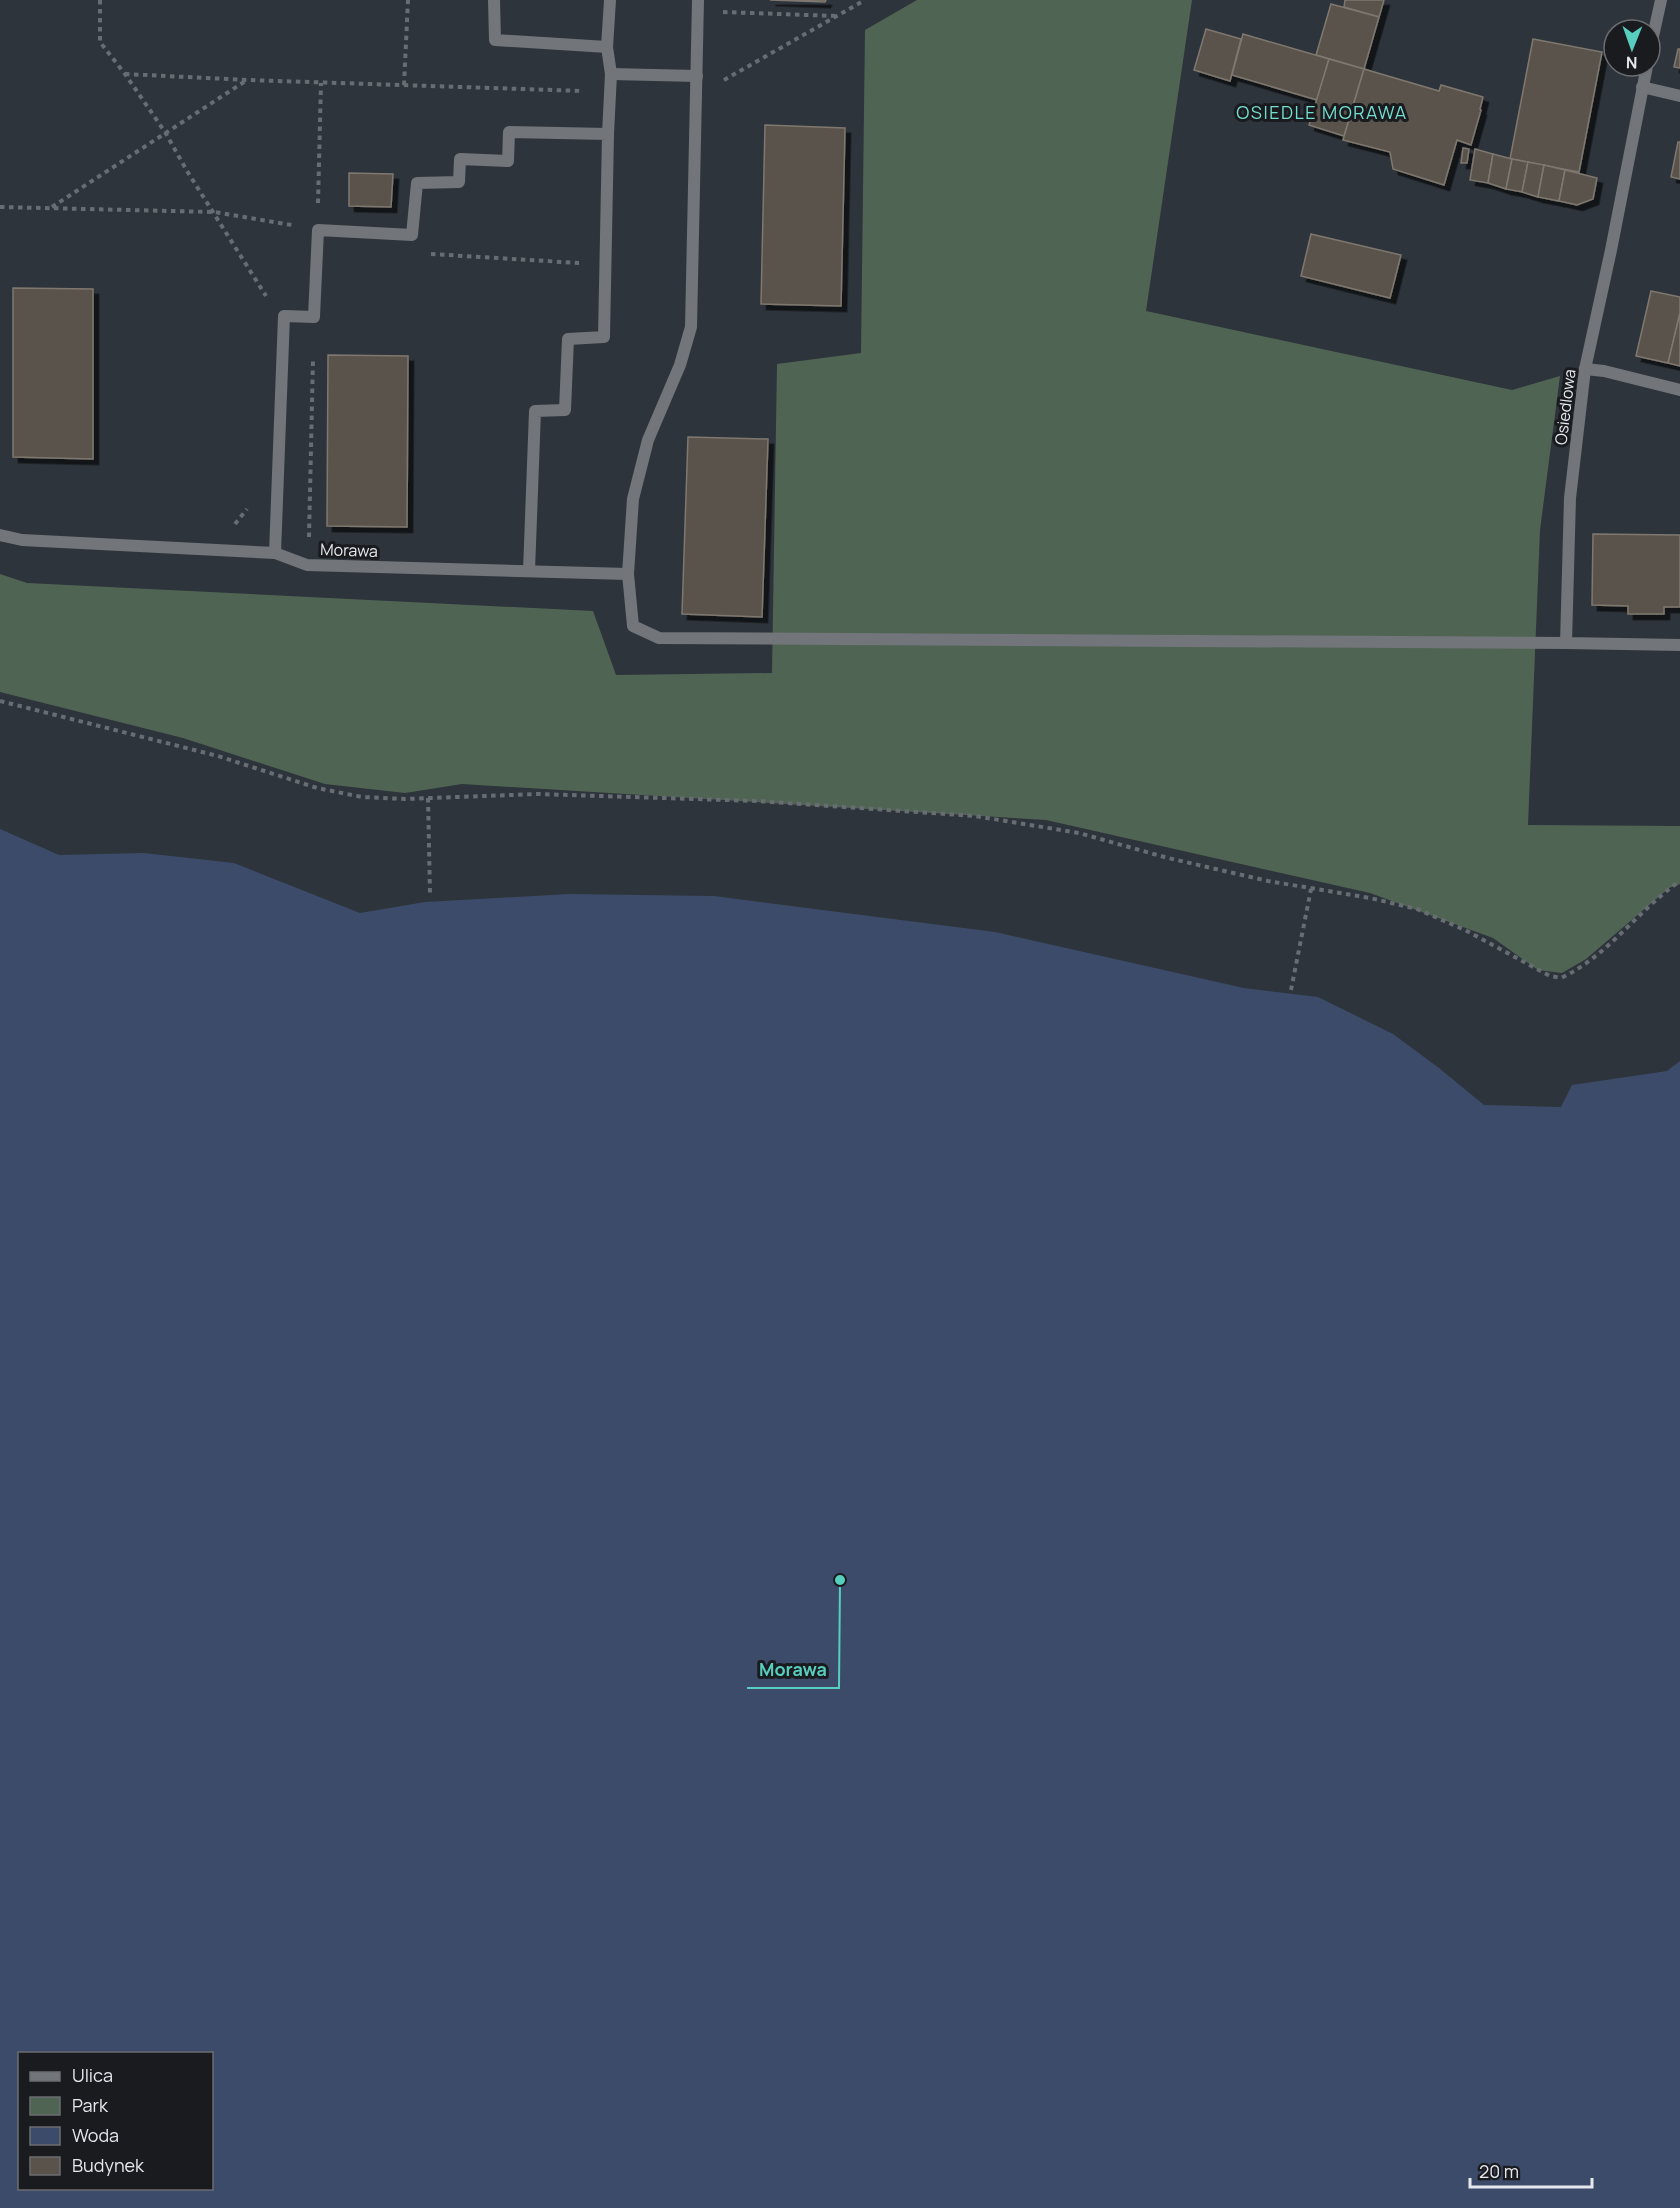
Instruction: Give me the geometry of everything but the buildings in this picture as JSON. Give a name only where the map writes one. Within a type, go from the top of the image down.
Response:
[{"type":"street","points":[[494,0],[495,40],[607,47]]},
{"type":"street","points":[[529,571],[535,411],[565,410],[568,339],[604,337],[611,74],[607,47],[610,0]]},
{"type":"street","points":[[1656,18],[1660,0]]},
{"type":"street","points":[[698,5],[690,327],[680,365],[648,440],[633,499],[628,574],[633,626],[659,638],[1680,645]]},
{"type":"street","points":[[611,74],[697,76]]},
{"type":"street","name":"Osiedlowa","points":[[1566,644],[1570,498],[1586,369],[1644,78]]},
{"type":"street","points":[[1642,87],[1680,96]]},
{"type":"street","points":[[275,553],[284,316],[314,317],[318,230],[412,235],[417,183],[459,182],[460,159],[508,161],[509,132],[608,134]]},
{"type":"street","points":[[1586,369],[1604,371],[1680,390]]},
{"type":"street","name":"Morawa","points":[[0,536],[22,540],[275,553],[308,565],[628,574]]},
{"type":"path","points":[[100,0],[99,42],[125,74],[165,132],[272,306],[284,316]]},
{"type":"path","points":[[404,86],[408,0]]},
{"type":"path","points":[[695,97],[865,0]]},
{"type":"path","points":[[698,5],[836,16]]},
{"type":"path","points":[[125,74],[609,92]]},
{"type":"path","points":[[51,207],[248,80]]},
{"type":"path","points":[[0,207],[214,212],[318,230],[321,83]]},
{"type":"path","points":[[430,254],[584,263]]},
{"type":"path","points":[[308,565],[314,317]]},
{"type":"path","points":[[0,700],[218,756],[316,788],[362,797],[405,799],[537,794],[757,801],[975,816],[1079,833],[1168,858],[1417,909],[1465,930],[1550,976],[1561,978],[1592,960],[1662,893],[1680,881]]},
{"type":"path","points":[[428,798],[430,894]]},
{"type":"path","points":[[1291,990],[1311,889]]},
{"type":"green space","points":[[917,0],[1192,0],[1146,311],[1512,390],[1560,376],[1540,530],[1528,825],[1680,826],[1680,884],[1669,888],[1586,959],[1562,973],[1538,970],[1493,938],[1370,893],[1046,820],[462,784],[405,793],[325,784],[183,738],[0,692],[0,574],[27,583],[593,611],[616,675],[772,673],[777,364],[861,353],[865,30]]},
{"type":"water","points":[[0,829],[59,855],[144,853],[234,863],[360,913],[425,902],[569,894],[714,896],[995,932],[1244,988],[1318,997],[1393,1034],[1484,1105],[1561,1107],[1572,1085],[1667,1071],[1680,1061],[1680,2208],[0,2208]]},
{"type":"place","name":"Morawa","points":[[840,1580]]},
{"type":"district","name":"OSIEDLE MORAWA","points":[[1322,112]]}]
